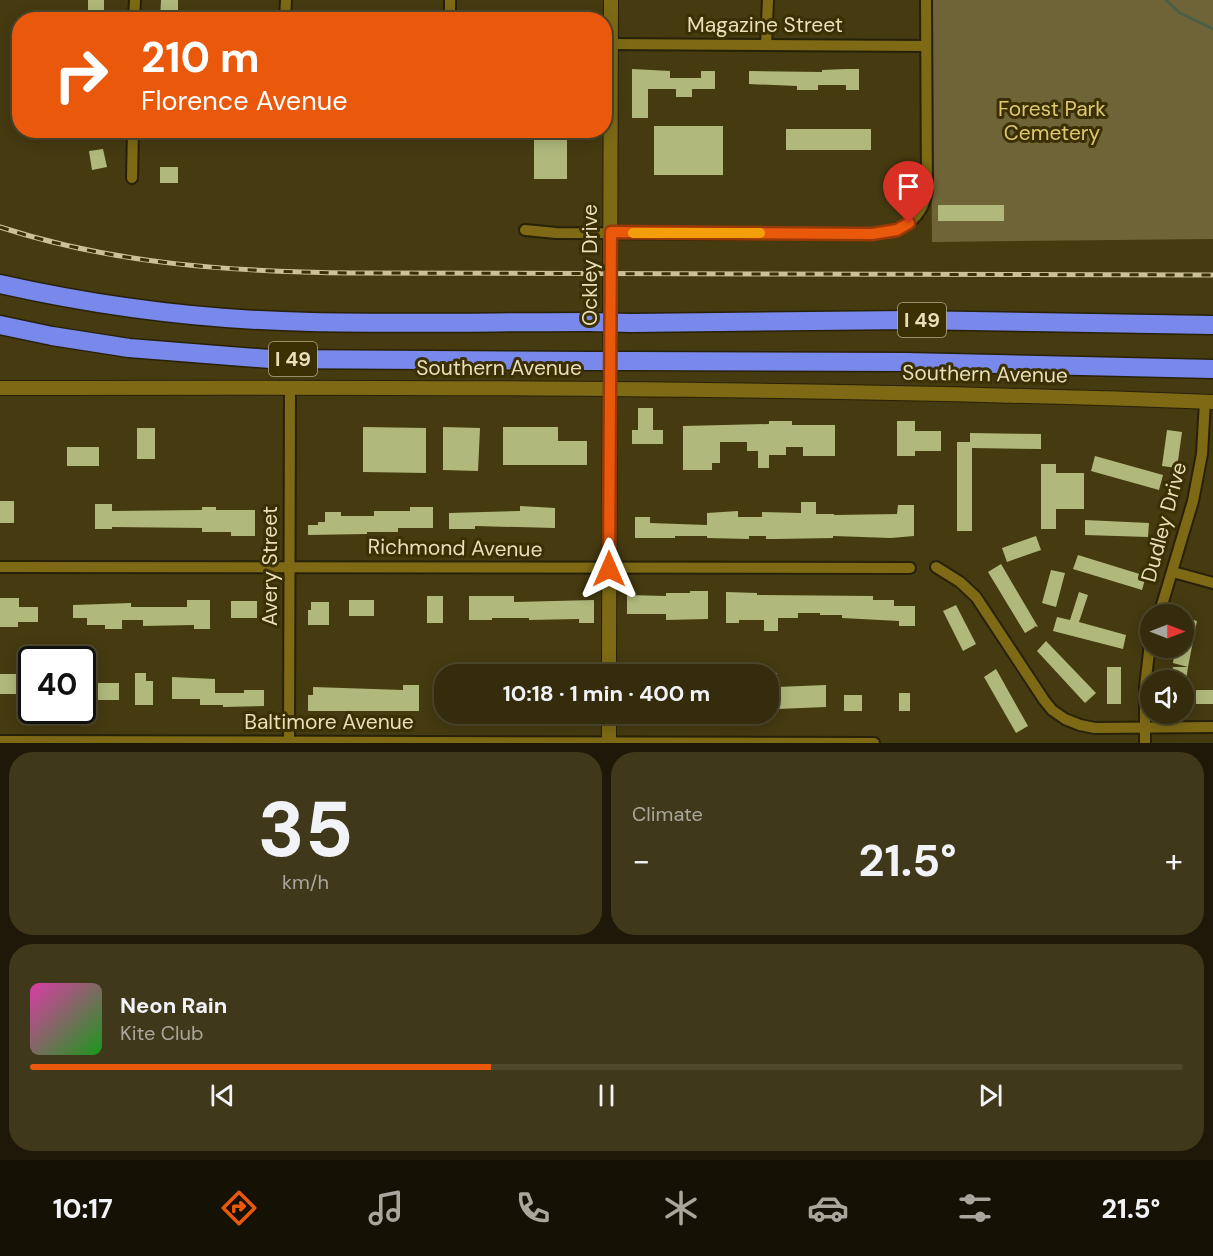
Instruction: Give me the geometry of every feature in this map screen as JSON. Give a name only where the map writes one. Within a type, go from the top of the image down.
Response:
[{"type":"highway","name":"I 49","points":[[0,284],[128,308],[310,322],[631,324],[921,320],[1213,325]]},
{"type":"highway","name":"I 49","points":[[0,325],[129,348],[270,359],[906,362],[1213,369]]},
{"type":"street","points":[[766,45],[768,0]]},
{"type":"street","points":[[525,230],[556,233],[872,234],[897,230],[909,223],[923,206],[927,191],[926,0]]},
{"type":"street","name":"Magazine Street","points":[[612,44],[926,46]]},
{"type":"street","points":[[132,178],[133,138]]},
{"type":"street","name":"Ockley Drive","points":[[609,664],[610,138]]},
{"type":"street","name":"Southern Avenue","points":[[0,388],[610,389],[918,393],[1209,402]]},
{"type":"street","name":"Avery Street","points":[[289,742],[290,389]]},
{"type":"street","name":"Dudley Drive","points":[[1163,604],[1198,478],[1209,402]]},
{"type":"street","name":"Richmond Avenue","points":[[0,567],[910,568]]},
{"type":"street","points":[[936,567],[960,582],[976,597],[1037,690],[1052,710],[1065,719],[1095,728],[1213,727]]},
{"type":"street","points":[[1173,572],[1213,583]]},
{"type":"street","points":[[1145,743],[1145,687],[1148,658]]},
{"type":"street","points":[[609,724],[609,742]]},
{"type":"street","name":"Baltimore Avenue","points":[[0,741],[874,743]]},
{"type":"green space","name":"Forest Park Cemetery","points":[[930,0],[1213,0],[1213,239],[932,242]]},
{"type":"building","points":[[88,0],[104,0],[104,12],[88,12]]},
{"type":"building","points":[[161,0],[178,0],[178,12],[160,12]]},
{"type":"building","points":[[632,69],[670,71],[670,78],[701,78],[701,71],[715,71],[715,89],[692,89],[692,97],[676,97],[676,89],[648,89],[648,118],[632,118]]},
{"type":"building","points":[[859,69],[859,90],[846,90],[846,85],[818,85],[818,90],[797,90],[797,86],[749,84],[749,71],[822,72],[822,70]]},
{"type":"building","points":[[654,126],[723,126],[723,175],[654,175]]},
{"type":"building","points":[[786,129],[871,129],[871,150],[786,150]]},
{"type":"building","points":[[513,138],[513,140],[452,139]]},
{"type":"building","points":[[534,138],[567,138],[567,179],[534,179]]},
{"type":"building","points":[[103,149],[107,167],[92,170],[89,151]]},
{"type":"building","points":[[160,167],[178,167],[178,183],[160,183]]},
{"type":"building","points":[[938,205],[1004,205],[1004,221],[938,221]]},
{"type":"building","points":[[638,408],[653,408],[653,430],[663,430],[663,444],[632,444],[632,430],[638,430]]},
{"type":"building","points":[[769,421],[792,421],[792,425],[835,425],[835,456],[803,456],[803,447],[786,447],[786,455],[769,455],[769,468],[758,468],[758,451],[747,451],[747,442],[720,442],[720,463],[712,463],[712,470],[683,470],[683,426],[769,424]]},
{"type":"building","points":[[897,421],[915,421],[915,431],[941,431],[941,451],[915,451],[915,456],[897,456]]},
{"type":"building","points":[[363,427],[426,428],[426,473],[363,472]]},
{"type":"building","points":[[443,427],[480,428],[478,471],[443,470]]},
{"type":"building","points":[[503,427],[558,427],[558,441],[587,441],[587,465],[503,465]]},
{"type":"building","points":[[137,428],[155,428],[155,459],[137,459]]},
{"type":"building","points":[[1167,430],[1182,432],[1177,468],[1162,466]]},
{"type":"building","points":[[970,433],[1041,434],[1041,449],[972,448],[972,531],[957,531],[957,442],[970,442]]},
{"type":"building","points":[[67,447],[99,447],[99,466],[67,466]]},
{"type":"building","points":[[1095,456],[1163,475],[1159,490],[1091,471]]},
{"type":"building","points":[[1041,464],[1056,464],[1056,473],[1084,473],[1084,509],[1056,509],[1056,529],[1041,529]]},
{"type":"building","points":[[0,501],[14,501],[14,523],[0,523]]},
{"type":"building","points":[[801,502],[816,502],[816,514],[834,515],[897,514],[898,505],[914,505],[914,536],[776,539],[766,539],[766,536],[749,536],[749,539],[707,538],[707,536],[635,538],[635,517],[650,517],[650,523],[707,525],[707,513],[738,511],[738,517],[762,517],[762,512],[801,513]]},
{"type":"building","points":[[95,504],[112,504],[112,511],[202,510],[202,507],[216,507],[216,510],[255,510],[255,536],[231,536],[231,532],[202,532],[202,528],[112,527],[112,529],[95,529]]},
{"type":"building","points":[[520,506],[555,508],[555,528],[475,526],[475,529],[449,529],[449,513],[520,511]]},
{"type":"building","points":[[410,507],[433,507],[433,528],[398,528],[398,532],[367,532],[367,534],[308,535],[308,525],[325,522],[325,512],[341,512],[341,516],[374,516],[374,511],[410,511]]},
{"type":"building","points":[[1085,520],[1149,523],[1148,537],[1085,535]]},
{"type":"building","points":[[1036,536],[1041,550],[1007,562],[1002,548]]},
{"type":"building","points":[[1078,555],[1146,576],[1142,590],[1073,569]]},
{"type":"building","points":[[1001,564],[1038,627],[1034,626],[1025,633],[988,572]]},
{"type":"building","points":[[1051,570],[1065,573],[1056,607],[1042,603]]},
{"type":"building","points":[[690,591],[708,591],[708,619],[666,620],[666,614],[627,614],[627,595],[666,596],[666,593],[690,593]]},
{"type":"building","points":[[726,592],[757,593],[757,595],[873,596],[873,600],[894,600],[894,606],[915,606],[915,626],[899,626],[899,621],[798,613],[798,618],[778,618],[778,631],[764,631],[764,620],[739,620],[739,623],[726,623]]},
{"type":"building","points":[[1079,592],[1088,595],[1079,622],[1126,635],[1123,649],[1053,631],[1057,617],[1070,620]]},
{"type":"building","points":[[427,596],[443,596],[443,623],[427,623]]},
{"type":"building","points":[[469,596],[514,596],[514,602],[594,600],[594,623],[579,623],[579,619],[469,620]]},
{"type":"building","points":[[0,598],[19,598],[19,607],[38,607],[38,622],[18,622],[18,627],[0,627]]},
{"type":"building","points":[[187,600],[210,600],[210,629],[194,629],[194,625],[143,626],[143,620],[122,620],[122,629],[105,629],[105,625],[87,625],[87,618],[73,618],[73,605],[131,603],[131,607],[187,607]]},
{"type":"building","points":[[349,600],[374,600],[374,616],[349,616]]},
{"type":"building","points":[[231,601],[257,601],[257,618],[231,618]]},
{"type":"building","points":[[311,602],[329,602],[329,625],[308,625],[308,610],[311,610]]},
{"type":"building","points":[[956,605],[976,644],[963,651],[943,611]]},
{"type":"building","points":[[1194,620],[1197,621],[1194,636]]},
{"type":"building","points":[[1046,641],[1096,693],[1085,703],[1037,651]]},
{"type":"building","points":[[1174,658],[1190,658],[1188,667],[1173,663]]},
{"type":"building","points":[[1107,667],[1121,667],[1121,704],[1107,704]]},
{"type":"building","points":[[1173,667],[1188,667],[1188,670],[1173,670]]},
{"type":"building","points":[[996,669],[1028,726],[1016,733],[984,677]]},
{"type":"building","points":[[135,673],[146,673],[146,681],[153,681],[153,705],[135,705]]},
{"type":"building","points":[[0,674],[18,674],[18,694],[0,694]]},
{"type":"building","points":[[172,677],[215,679],[215,693],[264,690],[264,706],[223,707],[223,705],[200,705],[200,699],[172,699]]},
{"type":"building","points":[[96,683],[119,683],[119,700],[96,700]]},
{"type":"building","points":[[403,685],[419,685],[419,711],[308,711],[308,695],[313,695],[313,687],[403,690]]},
{"type":"building","points":[[826,685],[826,707],[779,709],[779,687]]},
{"type":"building","points":[[1196,690],[1213,690],[1213,704],[1196,704]]},
{"type":"building","points":[[899,693],[910,693],[910,711],[899,711]]},
{"type":"building","points":[[844,695],[862,695],[862,711],[844,711]]},
{"type":"waterway","points":[[1166,0],[1180,13],[1213,29]]},
{"type":"railway","points":[[0,227],[44,240],[132,258],[267,271],[1213,275]]},
{"type":"slow traffic","points":[[633,233],[760,233]]},
{"type":"route","points":[[609,569],[611,232],[872,234],[897,230],[909,223]]}]
